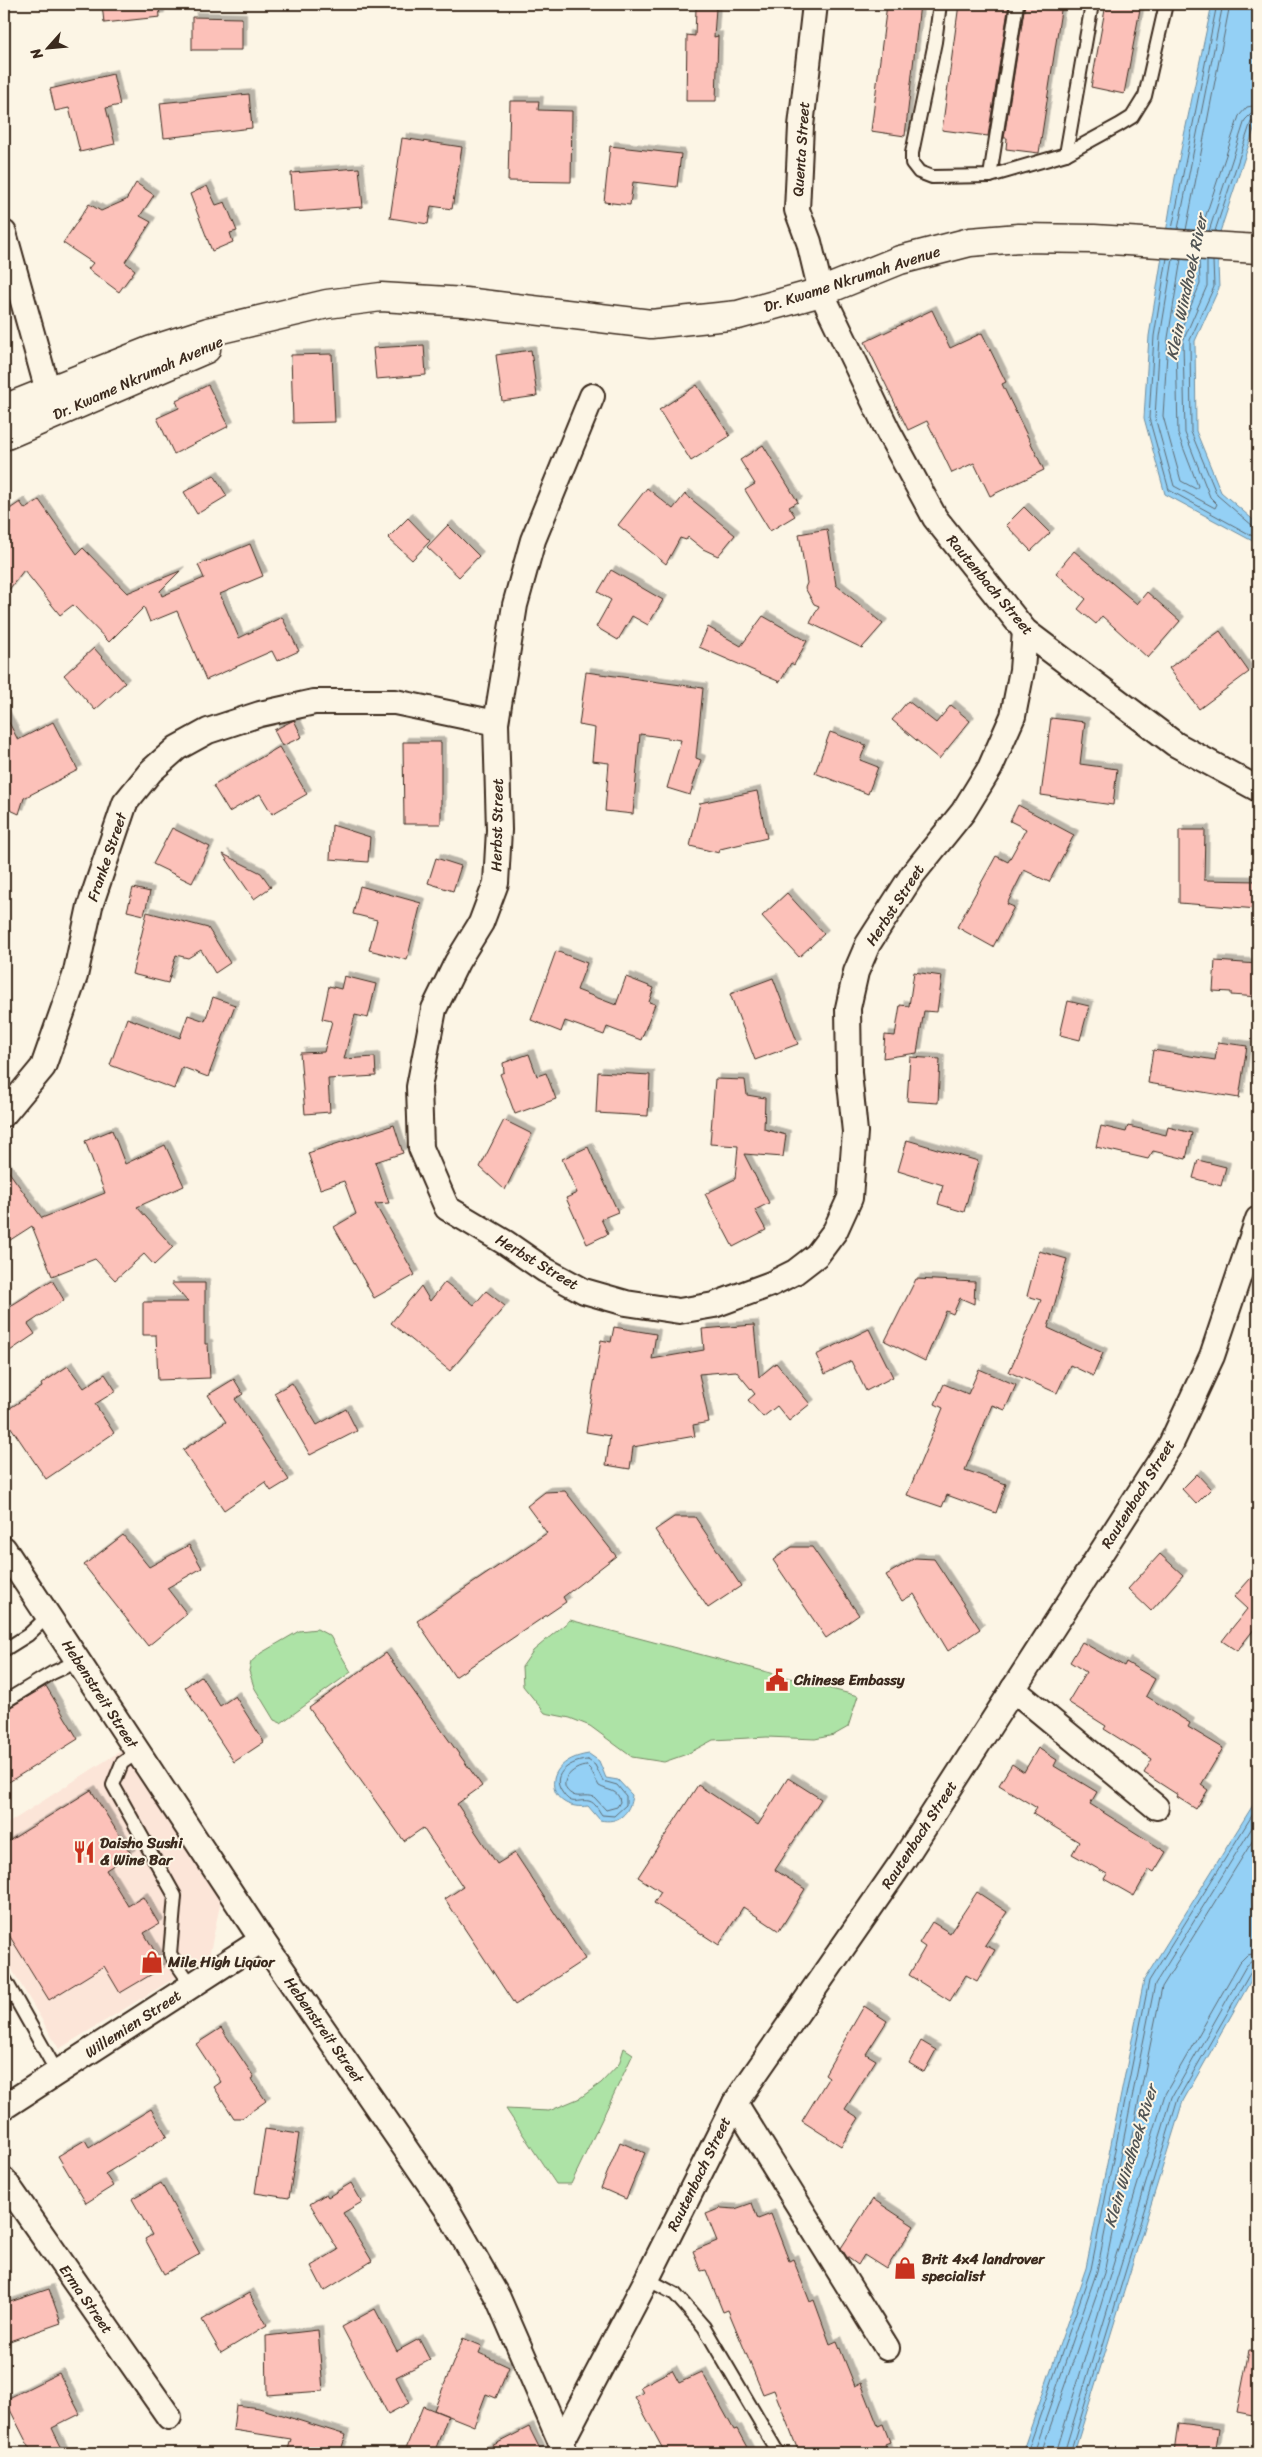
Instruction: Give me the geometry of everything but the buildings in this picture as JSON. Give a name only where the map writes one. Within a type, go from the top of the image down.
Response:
[{"type":"street","name":"Quenta Street","points":[[815,4],[801,126],[797,210],[809,242],[821,292]]},
{"type":"street","points":[[4,233],[51,403]]},
{"type":"street","name":"Dr. Kwame Nkrumah Avenue","points":[[4,409],[51,403],[210,347],[270,317],[327,304],[381,297],[466,302],[651,324],[738,315],[821,292],[900,260],[970,242],[1019,238],[1094,239],[1254,249]]},
{"type":"street","name":"Rautenbach Street","points":[[821,292],[888,430],[935,518],[1025,631],[1175,744],[1258,789]]},
{"type":"street","name":"Herbst Street","points":[[592,396],[533,540],[515,605],[496,723],[499,830],[496,883],[481,923],[457,962],[434,1009],[419,1087],[421,1148],[447,1208],[506,1243],[545,1270],[584,1291],[626,1303],[679,1311],[714,1305],[771,1284],[795,1272],[817,1255],[835,1231],[850,1198],[854,1132],[849,1073],[848,1008],[856,972],[868,944],[913,874],[963,812],[990,768],[1013,716],[1022,670],[1025,631]]},
{"type":"street","name":"Dr. Kwame Nkrumah Avenue","points":[[4,436],[51,403]]},
{"type":"street","name":"Franke Street","points":[[4,1114],[42,1067],[75,976],[90,906],[125,804],[151,771],[177,748],[208,730],[260,714],[314,702],[395,702],[496,723]]},
{"type":"street","name":"Rautenbach Street","points":[[563,2448],[735,2103],[904,1859],[1171,1444],[1212,1356],[1258,1219]]},
{"type":"street","name":"Hebenstreit Street","points":[[4,1549],[262,1940],[460,2231],[498,2298],[563,2448]]},
{"type":"street","points":[[1013,1689],[1156,1807]]},
{"type":"street","name":"Willemien Street","points":[[4,2107],[58,2074],[262,1940]]},
{"type":"street","points":[[735,2103],[886,2348]]},
{"type":"street","name":"Erma Street","points":[[4,2180],[169,2417]]},
{"type":"lane","points":[[940,4],[935,42],[912,163],[919,172],[932,177],[990,176],[1066,154],[1132,117],[1145,96],[1166,4]]},
{"type":"lane","points":[[990,176],[1017,4]]},
{"type":"lane","points":[[1066,154],[1092,4]]},
{"type":"lane","points":[[4,1650],[28,1636],[48,1616]]},
{"type":"lane","points":[[4,1702],[52,1673],[78,1661]]},
{"type":"lane","points":[[138,1752],[122,1763],[113,1784],[175,1896],[170,1954],[192,1986]]},
{"type":"lane","points":[[4,1978],[58,2074]]},
{"type":"lane","points":[[648,2278],[675,2294],[704,2326],[778,2453]]},
{"type":"shaded area","points":[[122,1750],[138,1771],[221,1900],[209,1957],[59,2049],[4,1956],[4,1826]]},
{"type":"green space","points":[[570,1620],[858,1696],[848,1727],[834,1735],[815,1739],[767,1737],[713,1740],[687,1754],[664,1762],[632,1757],[590,1726],[570,1718],[545,1713],[523,1686],[522,1667],[533,1651]]},
{"type":"green space","points":[[317,1629],[330,1636],[351,1672],[281,1723],[274,1720],[254,1687],[249,1671],[251,1662],[261,1653],[299,1631]]},
{"type":"green space","points":[[624,2048],[633,2054],[571,2184],[556,2184],[506,2109],[549,2111],[580,2098],[601,2083],[619,2064]]},
{"type":"water","name":"Klein Windhoek River","points":[[1212,4],[1258,4],[1258,117],[1217,241],[1219,288],[1195,341],[1196,431],[1221,492],[1258,524],[1258,544],[1165,494],[1144,418],[1149,336],[1175,178]]},
{"type":"water","points":[[589,1754],[599,1761],[606,1778],[618,1780],[632,1795],[629,1807],[618,1819],[600,1820],[588,1806],[574,1806],[563,1801],[556,1794],[554,1785],[555,1775],[561,1766],[573,1758]]},
{"type":"water","name":"Klein Windhoek River","points":[[1258,1797],[1258,1968],[1183,2101],[1074,2453],[1022,2453],[1086,2268],[1144,1980]]},
{"type":"place","name":"Chinese Embassy","points":[[777,1680]]},
{"type":"place","name":"Daisho Sushi & Wine Bar","points":[[84,1852]]},
{"type":"place","name":"Mile High Liquor","points":[[152,1962]]},
{"type":"place","name":"Brit 4x4 landrover specialist","points":[[905,2268]]}]
